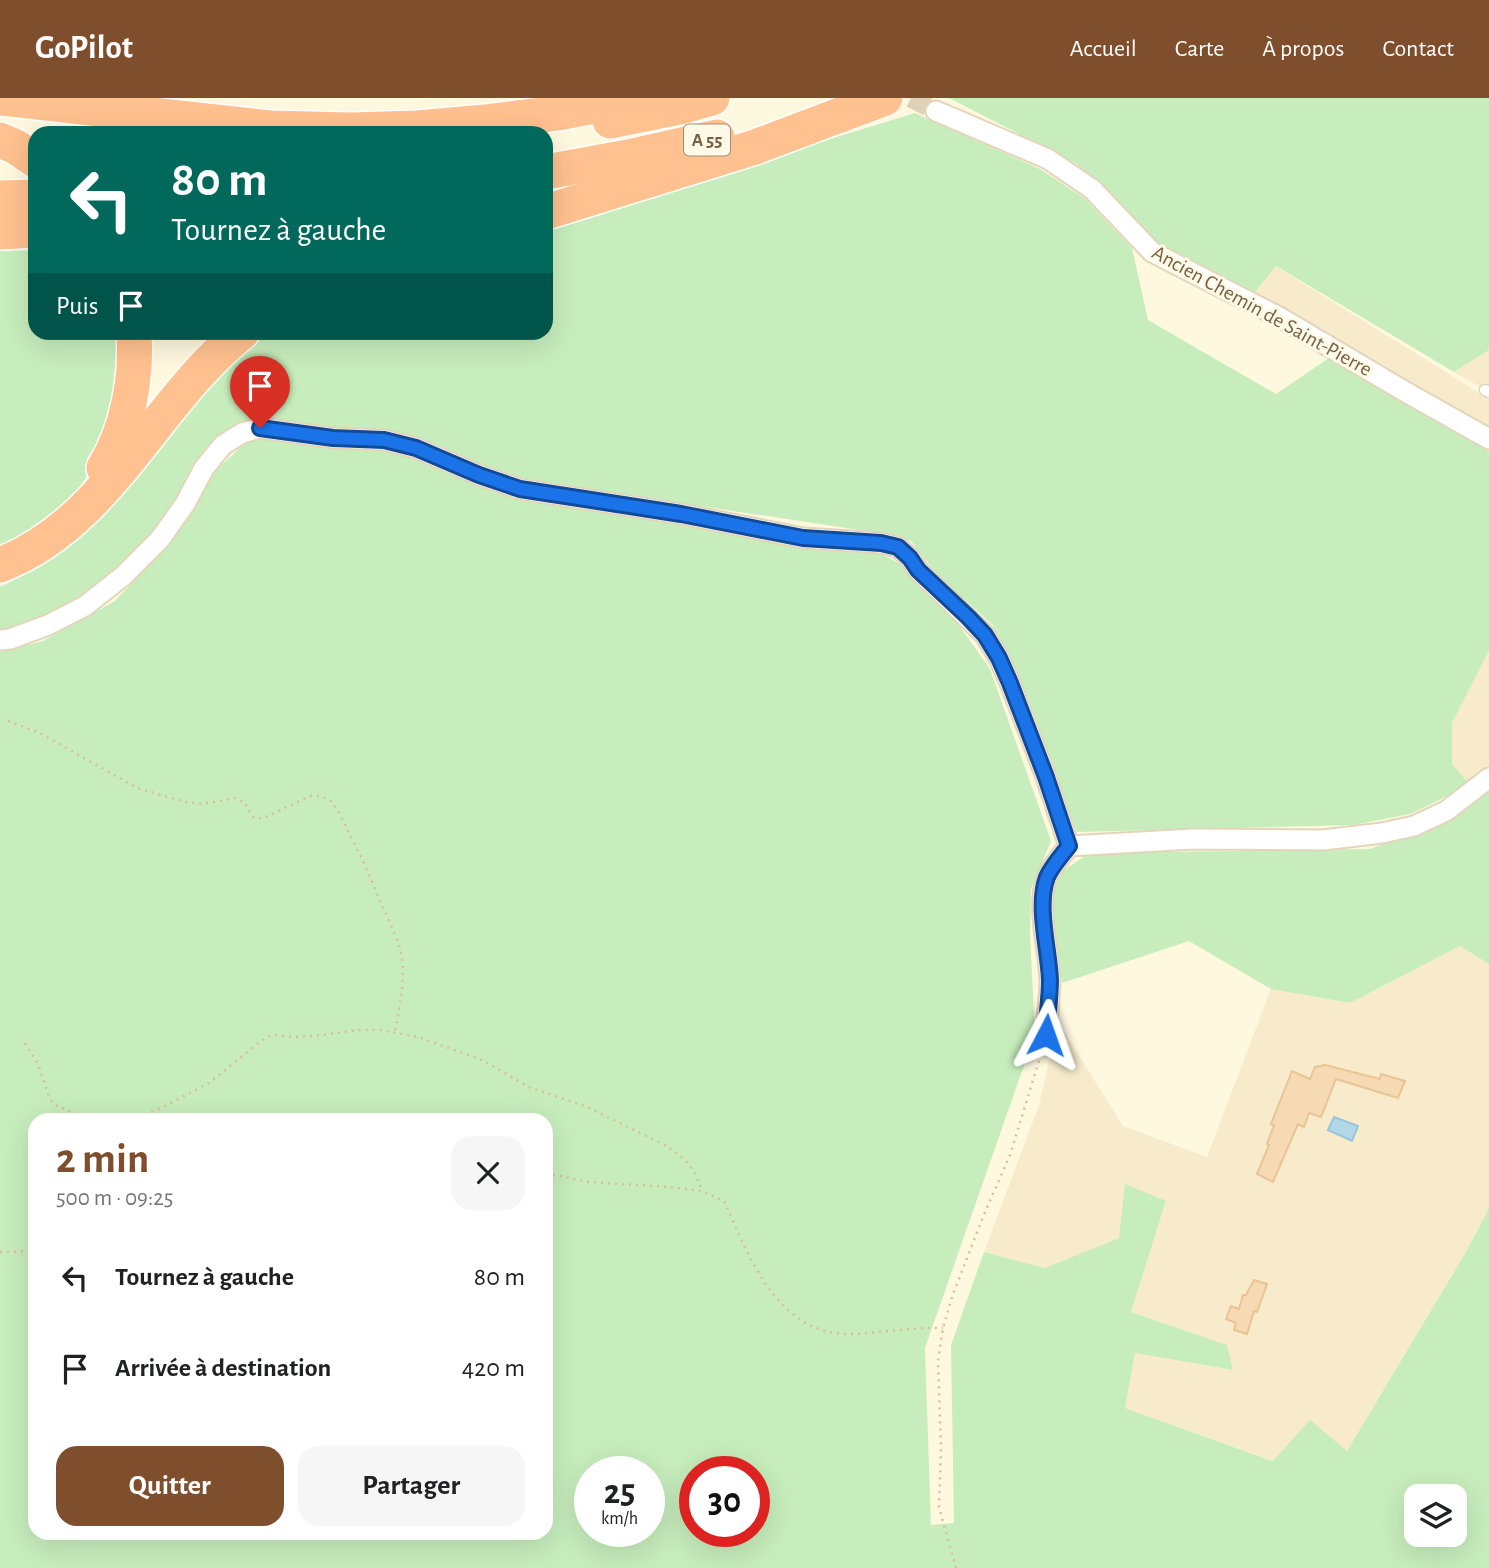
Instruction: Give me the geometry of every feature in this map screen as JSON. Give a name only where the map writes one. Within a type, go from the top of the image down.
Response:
[{"type":"highway","points":[[0,98],[252,126]]},
{"type":"highway","points":[[440,126],[558,113],[635,98]]},
{"type":"highway","name":"A 55","points":[[553,133],[712,98]]},
{"type":"highway","name":"A 55","points":[[553,172],[723,136],[866,98]]},
{"type":"highway","points":[[553,210],[755,147],[885,98]]},
{"type":"highway","points":[[0,140],[28,155]]},
{"type":"highway","points":[[0,198],[28,197]]},
{"type":"highway","points":[[0,232],[28,230]]},
{"type":"highway","points":[[0,564],[30,547],[60,523],[86,496],[107,463],[126,415],[133,380],[134,340]]},
{"type":"highway","points":[[0,564],[41,545],[85,509],[186,387],[233,340]]},
{"type":"street","name":"Ancien Chemin de Saint-Pierre","points":[[936,111],[1048,159],[1092,189],[1152,253],[1279,317],[1489,439]]},
{"type":"street","points":[[0,640],[48,625],[85,606],[123,576],[160,539],[185,504],[204,468],[223,445],[242,433],[260,428],[333,438],[384,440],[416,448],[520,489],[681,514],[803,538],[881,543],[898,547],[918,570],[968,617],[992,646],[1010,683],[1069,846]]},
{"type":"street","points":[[1046,1035],[1050,981],[1044,890],[1047,877],[1069,846],[1193,839],[1323,840],[1382,833],[1414,826],[1446,811],[1489,778]]},
{"type":"path","points":[[8,721],[40,733],[137,788],[185,802],[202,804],[236,798],[245,803],[252,816],[257,819],[310,796],[330,800],[363,861],[399,944],[403,977],[395,1033]]},
{"type":"path","points":[[149,1113],[209,1083],[272,1035],[295,1037],[380,1030],[418,1037],[482,1060],[529,1087],[587,1107],[663,1144],[688,1163],[702,1191]]},
{"type":"path","points":[[956,1568],[939,1507],[941,1446],[938,1361],[943,1328],[963,1268],[1010,1155],[1046,1035]]},
{"type":"path","points":[[25,1043],[38,1064],[50,1099],[73,1113]]},
{"type":"path","points":[[553,1174],[589,1182],[702,1191],[724,1200],[753,1264],[775,1297],[799,1319],[819,1328],[850,1334],[943,1328]]},
{"type":"path","points":[[0,1252],[28,1251]]},
{"type":"shaded area","points":[[1275,266],[1489,399],[1489,452],[1243,307]]},
{"type":"shaded area","points":[[1489,350],[1489,392],[1454,372]]},
{"type":"shaded area","points":[[1489,650],[1489,777],[1470,785],[1452,764],[1452,723]]},
{"type":"shaded area","points":[[1460,946],[1489,964],[1489,1208],[1466,1252],[1347,1451],[1274,1461],[1125,1408],[1135,1353],[1232,1370],[1227,1345],[1131,1312],[1166,1202],[1119,1238],[1045,1268],[984,1252],[1039,1105],[1058,1022],[1123,1126],[1207,1157],[1271,989],[1350,1003]]},
{"type":"green space","points":[[949,98],[1489,98],[1489,350],[1454,372],[1276,266],[1255,292],[1158,244],[1077,164]]},
{"type":"green space","points":[[915,113],[1040,169],[1084,198],[1132,248],[1148,320],[1276,394],[1329,358],[1489,452],[1489,650],[1452,723],[1452,764],[1470,785],[1410,814],[1353,825],[1077,832],[993,625],[937,574],[911,541],[879,533],[508,477],[396,435],[236,426],[172,513],[132,559],[76,601],[15,629],[0,632],[0,586],[46,559],[233,352],[251,340],[553,340],[553,224]]},
{"type":"green space","points":[[28,250],[28,340],[122,340],[124,365],[99,457],[75,494],[42,527],[0,552],[0,251]]},
{"type":"green space","points":[[254,435],[390,448],[511,494],[841,550],[880,553],[905,567],[941,600],[990,669],[1051,841],[1031,889],[1030,935],[1035,1034],[925,1348],[931,1525],[954,1523],[951,1345],[984,1252],[1045,1268],[1119,1238],[1125,1184],[1166,1201],[1131,1312],[1227,1345],[1233,1370],[1135,1353],[1125,1408],[1273,1461],[1310,1420],[1347,1451],[1466,1252],[1489,1208],[1489,1568],[0,1568],[0,651],[43,641],[115,601],[176,536],[217,469]]},
{"type":"green space","points":[[1489,789],[1489,964],[1460,946],[1350,1003],[1271,989],[1189,941],[1062,983],[1050,899],[1063,871],[1089,853],[1370,849],[1451,819]]},
{"type":"water","points":[[1334,1117],[1358,1126],[1352,1141],[1328,1130]]},
{"type":"building","points":[[1325,1065],[1380,1079],[1381,1074],[1405,1081],[1398,1098],[1336,1079],[1321,1117],[1309,1113],[1304,1127],[1298,1124],[1273,1182],[1257,1174],[1269,1145],[1267,1144],[1274,1125],[1271,1124],[1292,1071],[1310,1079],[1315,1067]]},
{"type":"building","points":[[1254,1280],[1267,1284],[1247,1334],[1234,1330],[1236,1323],[1226,1319],[1231,1306],[1239,1309],[1243,1295],[1246,1295]]},
{"type":"tunnel","points":[[911,98],[936,111]]},
{"type":"route","points":[[260,428],[333,438],[384,440],[416,448],[520,489],[681,514],[803,538],[881,543],[898,547],[985,635],[999,658],[1046,777],[1069,846],[1047,877],[1044,890],[1050,981],[1046,1035]]}]
